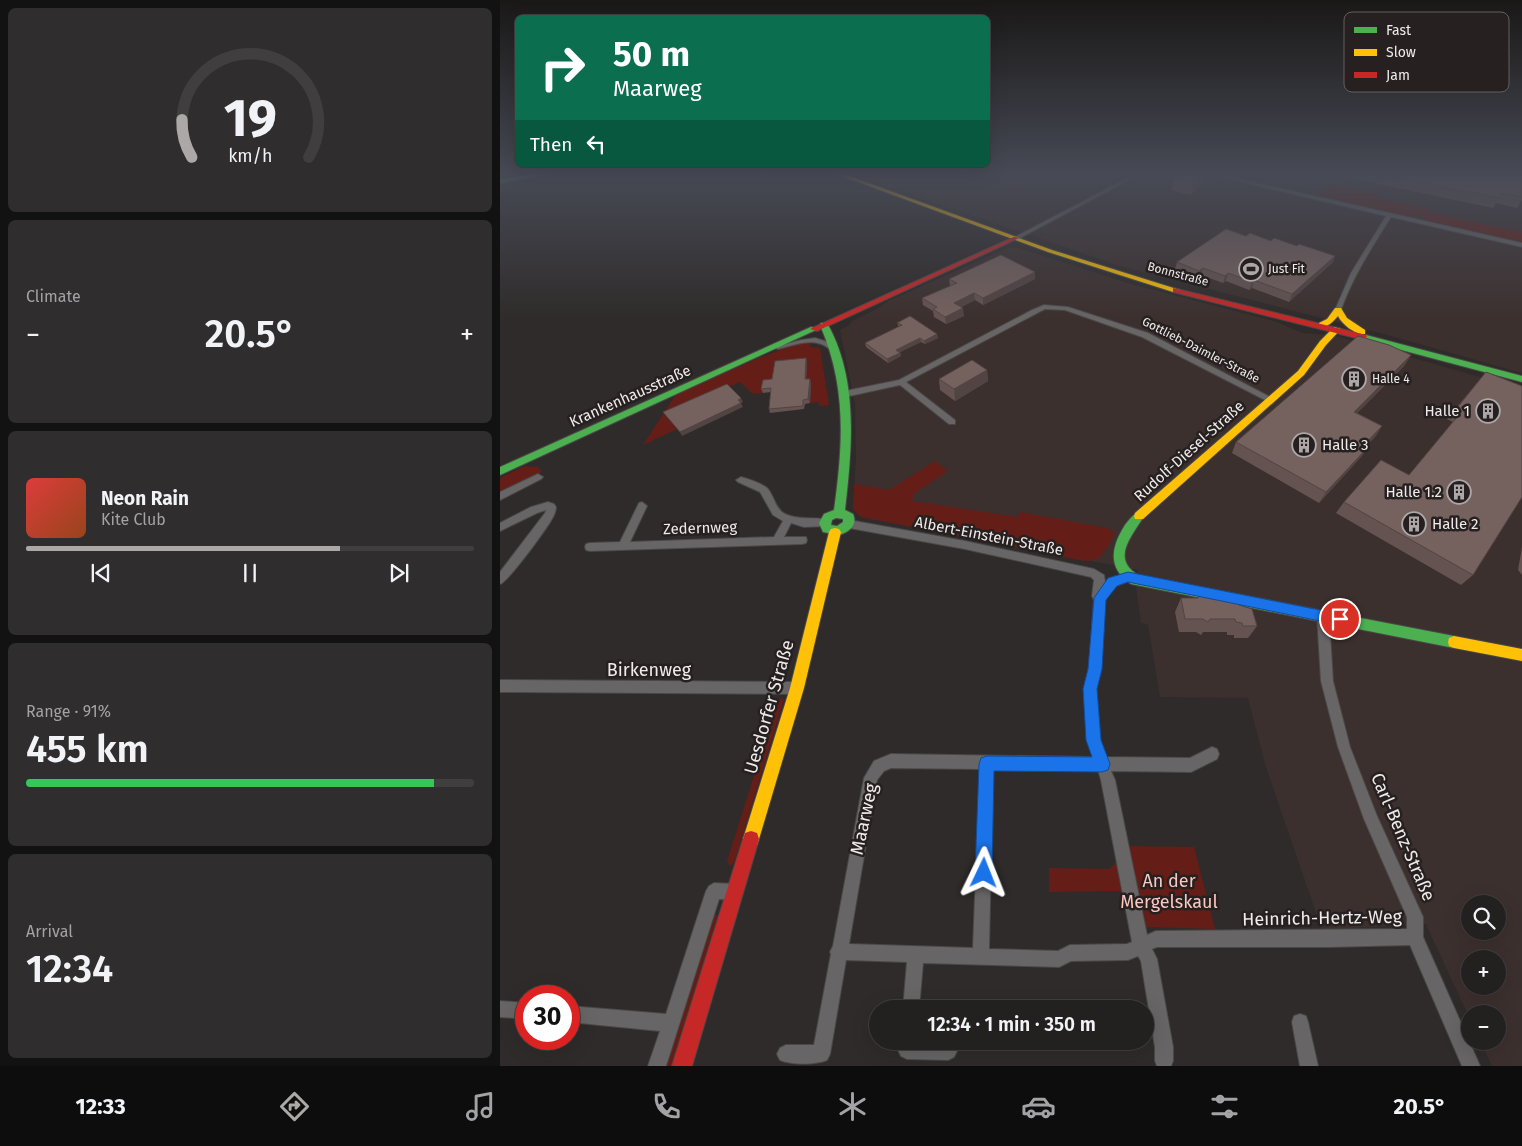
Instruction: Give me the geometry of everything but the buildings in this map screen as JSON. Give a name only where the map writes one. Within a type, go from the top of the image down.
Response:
[{"type":"main road","name":"Bonnstraße","points":[[971,222],[1123,275],[1376,339],[1522,379]]},
{"type":"main road","name":"Krankenhausstraße","points":[[500,470],[1016,238]]},
{"type":"main road","points":[[1322,325],[1330,321],[1338,310],[1344,320],[1376,339]]},
{"type":"main road","points":[[1293,318],[1315,332],[1320,338],[1321,346]]},
{"type":"main road","points":[[824,325],[832,338],[845,394],[846,468],[838,513]]},
{"type":"main road","name":"Rudolf-Diesel-Straße","points":[[1128,577],[1118,566],[1118,559],[1126,532],[1133,523],[1150,504],[1301,373],[1315,357],[1326,341],[1328,334],[1337,329]]},
{"type":"main road","points":[[838,513],[849,517],[849,524],[842,531],[835,532],[827,529],[825,523],[828,518],[838,513]]},
{"type":"main road","name":"Uesdorfer Straße","points":[[682,1066],[797,688],[835,532]]},
{"type":"main road","points":[[1128,577],[1145,582],[1522,655]]},
{"type":"street","points":[[1016,238],[1047,222]]},
{"type":"street","points":[[1338,310],[1343,294],[1384,222]]},
{"type":"street","points":[[1418,222],[1522,245]]},
{"type":"street","name":"Gottlieb-Daimler-Straße","points":[[845,394],[901,382],[1034,311],[1055,307],[1066,308],[1145,335],[1270,399]]},
{"type":"street","name":"Krankenhausstraße","points":[[772,348],[816,340],[828,343],[835,350]]},
{"type":"street","points":[[901,382],[952,422]]},
{"type":"street","points":[[500,496],[538,477]]},
{"type":"street","points":[[741,480],[763,490],[776,512],[788,520],[804,523],[825,523]]},
{"type":"street","points":[[500,527],[534,510],[550,506],[552,510],[500,580]]},
{"type":"street","points":[[623,546],[642,506]]},
{"type":"street","points":[[777,541],[788,520]]},
{"type":"street","name":"Albert-Einstein-Straße","points":[[849,524],[965,545],[1094,573],[1100,578],[1097,596],[1100,598]]},
{"type":"street","name":"Zedernweg","points":[[590,547],[802,540]]},
{"type":"street","points":[[1128,577],[1113,582],[1100,598],[1095,669],[1090,689],[1093,740],[1108,780],[1141,946],[1149,959],[1164,1047],[1164,1061]]},
{"type":"street","name":"Carl-Benz-Straße","points":[[1323,616],[1327,681],[1344,747],[1370,819],[1415,917],[1415,937],[1471,1066]]},
{"type":"street","name":"Birkenweg","points":[[500,686],[797,688]]},
{"type":"street","points":[[1102,764],[1191,764],[1212,754]]},
{"type":"street","name":"Maarweg","points":[[786,1054],[821,1054],[871,778],[879,766],[890,761],[987,764],[1102,764]]},
{"type":"street","points":[[981,956],[987,764]]},
{"type":"street","points":[[657,1066],[714,891],[735,892]]},
{"type":"street","name":"Heinrich-Hertz-Weg","points":[[1141,946],[1156,939],[1415,937]]},
{"type":"street","points":[[838,952],[1059,958],[1070,953],[1128,952],[1141,946]]},
{"type":"street","points":[[912,1000],[916,954]]},
{"type":"street","points":[[500,1009],[515,1010]]},
{"type":"street","points":[[580,1015],[670,1023]]},
{"type":"street","points":[[1300,1022],[1309,1066]]},
{"type":"street","points":[[908,1050],[948,1051]]},
{"type":"shaded area","points":[[991,222],[1522,222],[1522,373],[1384,334],[1120,266]]},
{"type":"shaded area","points":[[1010,247],[1019,248],[1131,284],[1277,322],[1302,333],[1336,336],[1522,389],[1522,1066],[1492,1066],[1484,1050],[1506,1050],[1506,1005],[1464,1005],[1426,924],[1322,930],[1266,767],[1248,698],[1160,697],[1148,624],[1141,623],[1136,587],[1138,570],[861,517],[854,511],[856,459],[855,404],[840,330],[848,326],[852,321],[877,309],[888,301]]},
{"type":"green space","points":[[1432,222],[1474,222],[1522,232],[1522,242]]},
{"type":"green space","points":[[811,342],[810,347],[820,348],[829,405],[819,406],[819,402],[810,403],[811,383],[774,382],[763,393],[753,394],[740,382],[666,416],[677,429],[643,445],[676,394],[798,343]]},
{"type":"green space","points":[[935,461],[948,471],[915,493],[912,501],[1018,517],[1020,512],[1107,528],[1115,533],[1107,549],[1100,557],[1084,561],[861,517],[854,511],[854,484],[889,490]]},
{"type":"green space","points":[[525,466],[538,467],[542,472],[500,492],[500,478]]},
{"type":"green space","points":[[780,698],[784,700],[735,860],[732,865],[729,865],[727,861]]},
{"type":"green space","name":"An der Mergelskaul","points":[[1125,846],[1194,847],[1215,929],[1147,927],[1137,914]]},
{"type":"green space","points":[[1116,861],[1122,891],[1049,892],[1049,868],[1110,869]]},
{"type":"green space","points":[[714,913],[718,916],[672,1066],[663,1066]]},
{"type":"traffic: fast","points":[[824,325],[834,347],[840,369],[846,417],[846,441],[839,513]]},
{"type":"traffic: fast","points":[[500,471],[814,329]]},
{"type":"traffic: fast","points":[[1363,337],[1522,379]]},
{"type":"traffic: fast","points":[[835,514],[843,514],[849,517],[849,524],[839,531],[827,529],[825,523],[828,517],[835,514]]},
{"type":"traffic: fast","points":[[1139,516],[1127,531],[1120,550],[1119,559],[1126,575],[1135,580],[1454,642]]},
{"type":"traffic: slow","points":[[970,222],[1050,251],[1176,290]]},
{"type":"traffic: slow","points":[[1322,325],[1330,321],[1338,310],[1344,320],[1362,332]]},
{"type":"traffic: slow","points":[[1139,516],[1301,373],[1323,343],[1337,329]]},
{"type":"traffic: slow","points":[[751,839],[797,688],[835,532]]},
{"type":"traffic: slow","points":[[1454,642],[1522,655]]},
{"type":"traffic: jam","points":[[814,329],[1016,238]]},
{"type":"traffic: jam","points":[[1176,290],[1363,337]]},
{"type":"traffic: jam","points":[[682,1066],[751,839]]},
{"type":"place","name":"Just Fit","points":[[1251,269]]},
{"type":"place","name":"Halle 4","points":[[1354,379]]},
{"type":"place","name":"Halle 1","points":[[1488,411]]},
{"type":"place","name":"Halle 3","points":[[1304,445]]},
{"type":"place","name":"Halle 1.2","points":[[1459,492]]},
{"type":"place","name":"Halle 2","points":[[1414,524]]},
{"type":"route","points":[[984,873],[987,764],[1102,764],[1093,740],[1090,689],[1095,669],[1100,598],[1107,587],[1113,582],[1128,577],[1135,580],[1340,619]]}]
